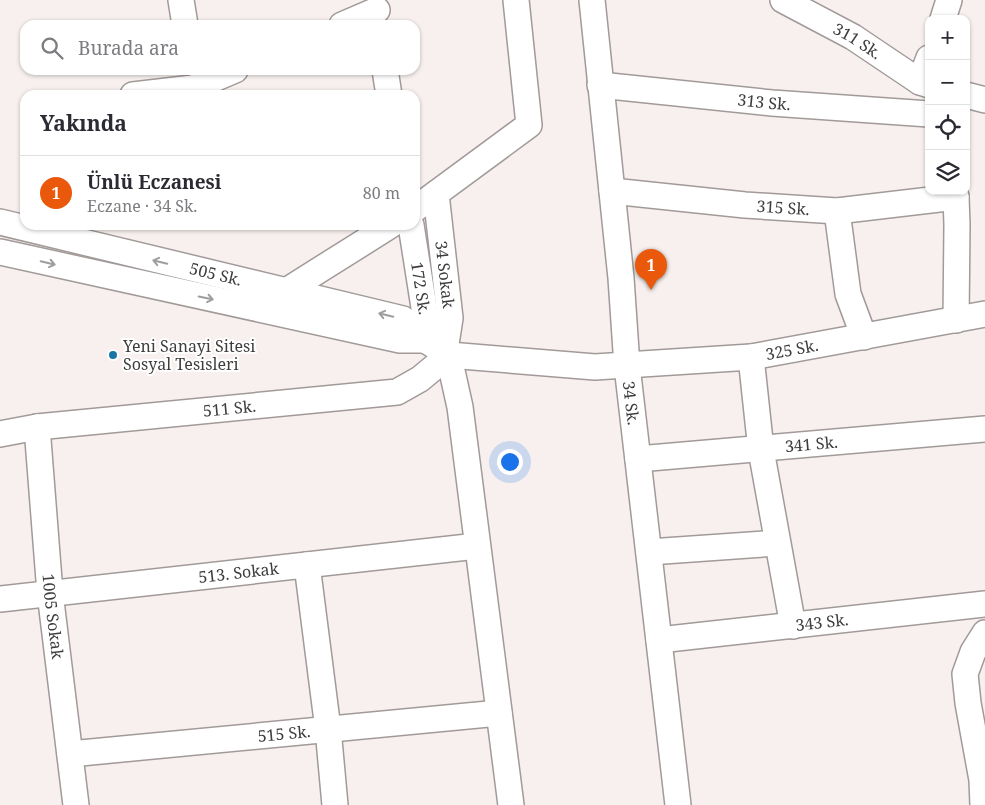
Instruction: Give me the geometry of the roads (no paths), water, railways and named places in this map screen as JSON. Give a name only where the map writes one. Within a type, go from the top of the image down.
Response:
[{"type":"street","points":[[181,0],[183,20]]},
{"type":"street","points":[[420,205],[529,125],[516,0]]},
{"type":"street","name":"34 Sk.","points":[[592,0],[621,278],[627,366],[678,805]]},
{"type":"street","name":"311 Sk.","points":[[783,0],[853,37],[925,84]]},
{"type":"street","points":[[943,15],[949,0]]},
{"type":"street","points":[[355,20],[377,12]]},
{"type":"street","points":[[151,90],[211,75]]},
{"type":"street","points":[[386,75],[388,90]]},
{"type":"street","name":"313 Sk.","points":[[600,85],[772,103],[925,114]]},
{"type":"street","points":[[970,96],[985,100]]},
{"type":"street","name":"315 Sk.","points":[[612,191],[745,205],[838,211],[948,195]]},
{"type":"street","name":"34 Sokak","points":[[436,194],[450,318],[440,346]]},
{"type":"street","points":[[955,195],[956,320]]},
{"type":"street","points":[[838,211],[848,294],[864,337]]},
{"type":"street","name":"505 Sk.","points":[[0,222],[20,227]]},
{"type":"street","name":"505 Sk.","points":[[33,230],[403,319],[440,346]]},
{"type":"street","points":[[264,310],[286,291],[383,230]]},
{"type":"street","name":"172 Sk.","points":[[412,230],[426,320],[440,346]]},
{"type":"street","name":"505 Sk.","points":[[0,252],[400,340],[595,368]]},
{"type":"street","name":"325 Sk.","points":[[595,368],[751,356],[985,314]]},
{"type":"street","points":[[440,346],[460,407],[511,805]]},
{"type":"street","name":"511 Sk.","points":[[0,434],[37,427],[397,392],[420,379],[440,346]]},
{"type":"street","points":[[751,356],[761,450],[792,626]]},
{"type":"street","name":"1005 Sokak","points":[[37,427],[50,593],[76,805]]},
{"type":"street","name":"341 Sk.","points":[[638,459],[761,450],[985,429]]},
{"type":"street","points":[[649,552],[777,543]]},
{"type":"street","name":"513. Sokak","points":[[0,599],[477,546]]},
{"type":"street","points":[[307,565],[328,729],[335,805]]},
{"type":"street","name":"343 Sk.","points":[[659,640],[985,604]]},
{"type":"street","points":[[983,805],[979,736],[968,704],[965,674],[973,652],[985,633]]},
{"type":"street","name":"515 Sk.","points":[[70,754],[499,713]]},
{"type":"place","name":"Ünlü Eczanesi","points":[[651,290]]},
{"type":"place","name":"Yeni Sanayi Sitesi Sosyal Tesisleri","points":[[113,355]]}]
